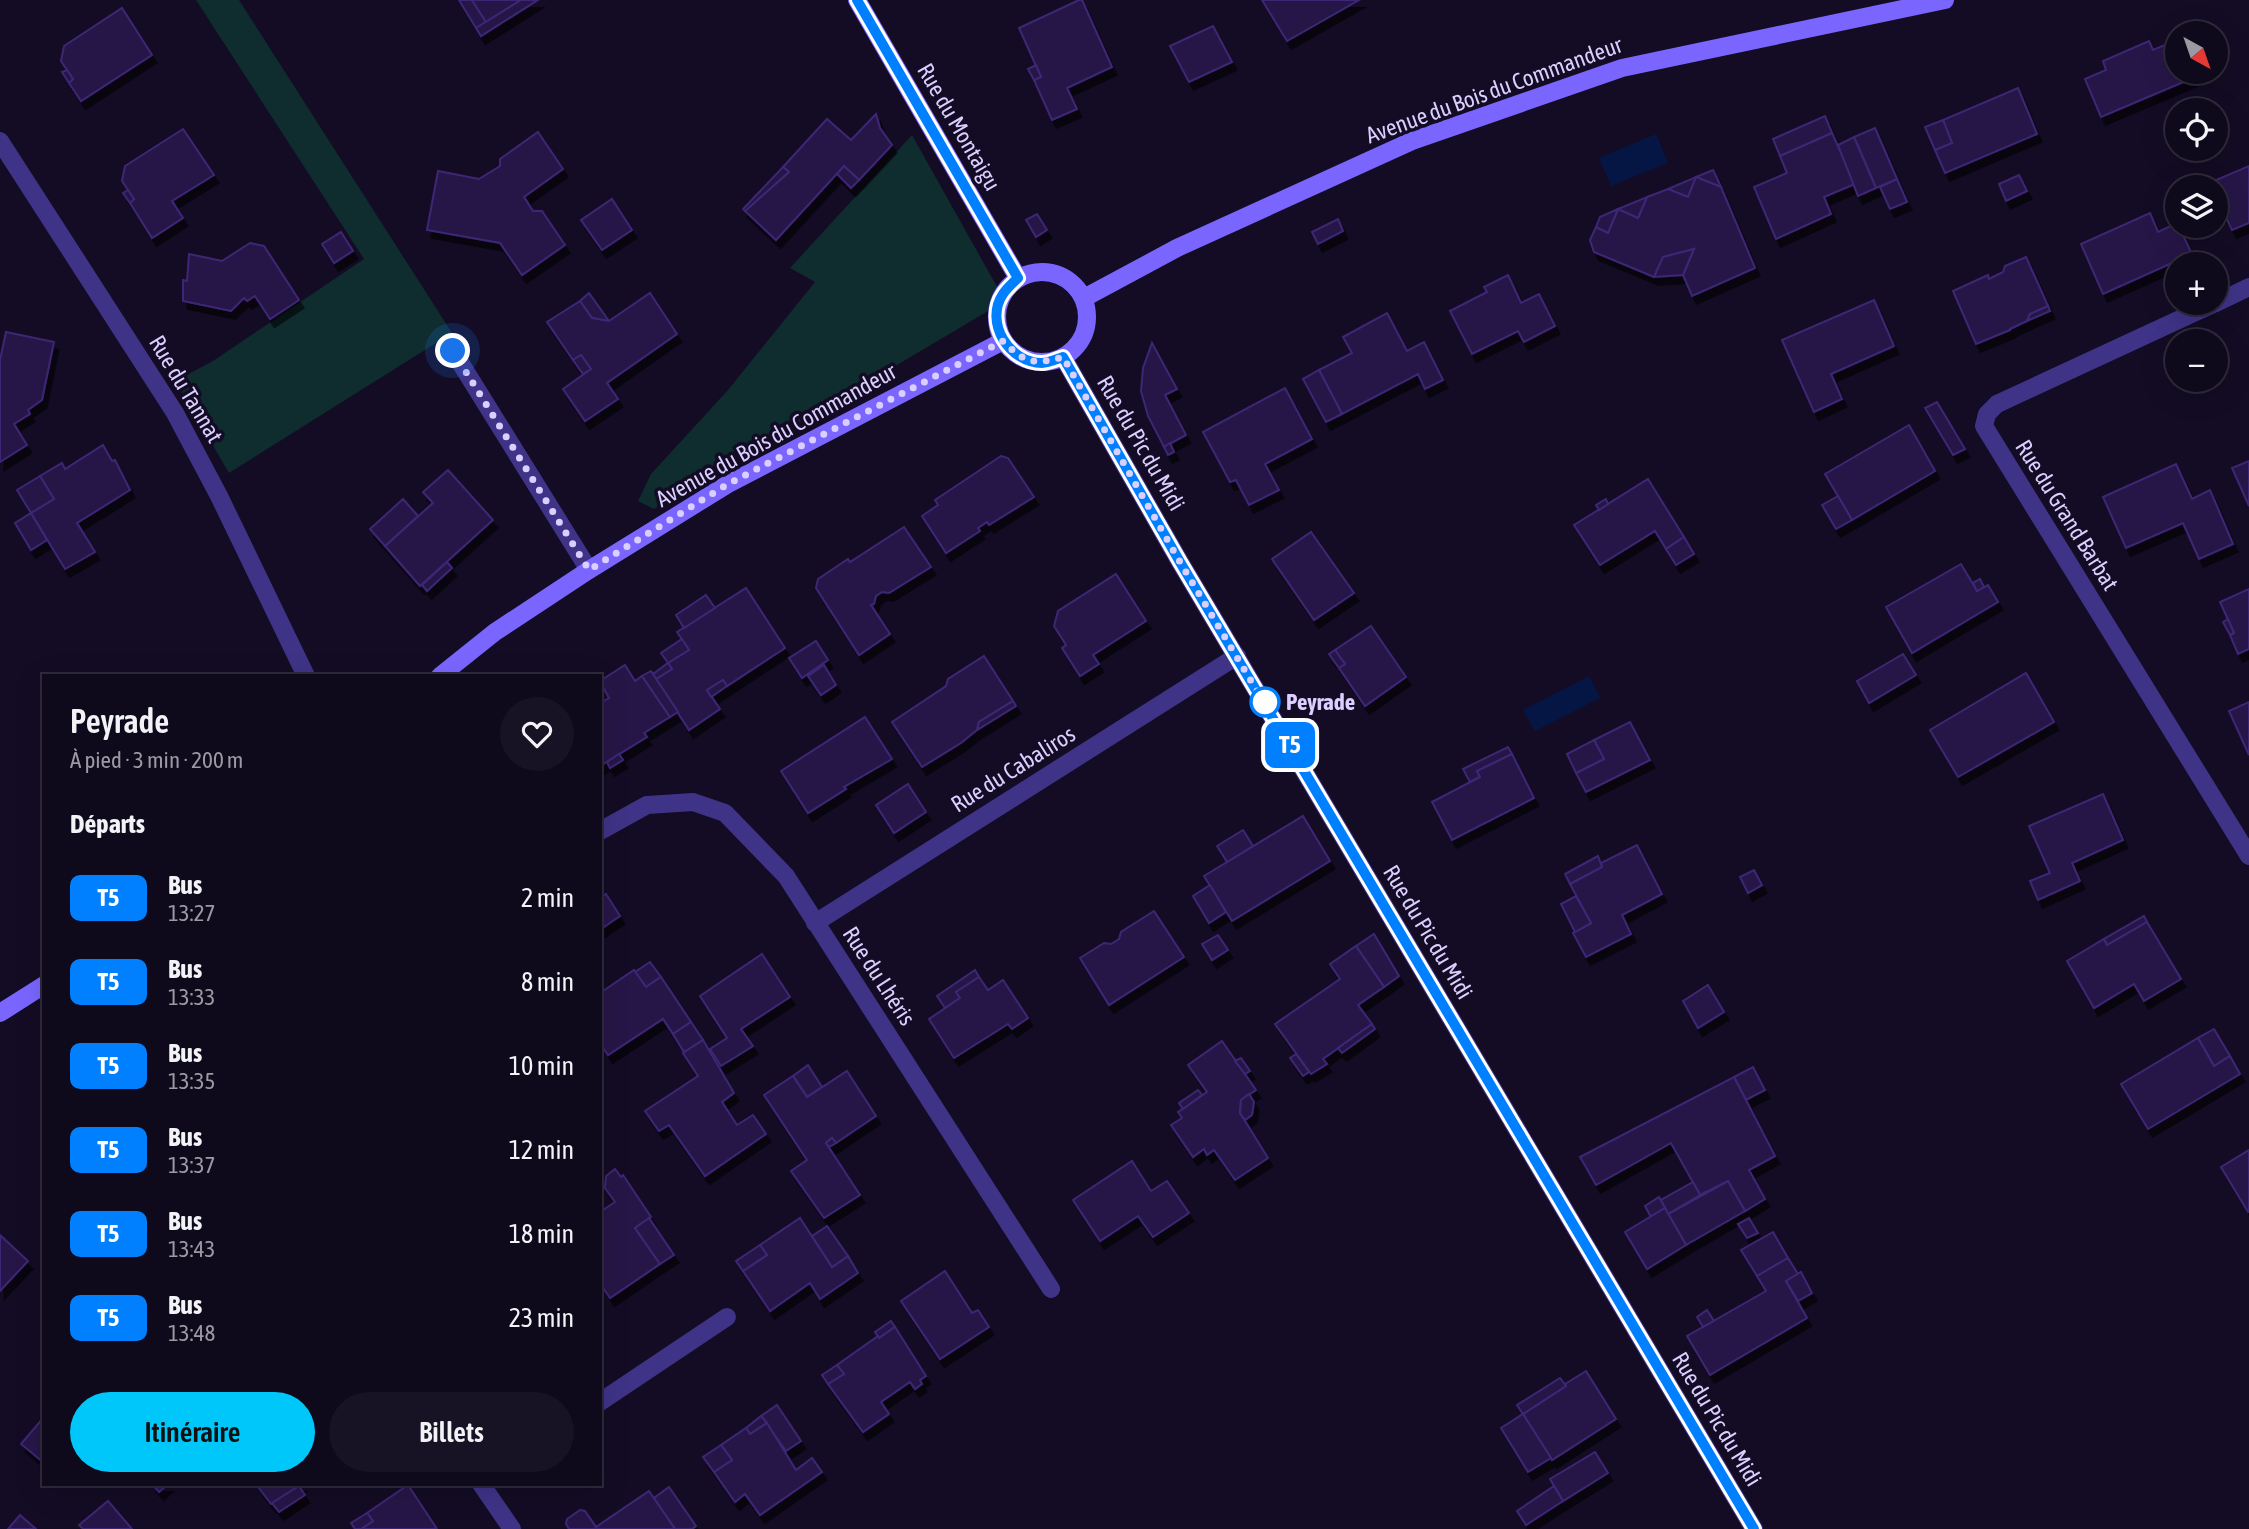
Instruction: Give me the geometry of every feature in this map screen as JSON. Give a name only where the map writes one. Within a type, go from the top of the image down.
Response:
[{"type":"main road","name":"Rue du Montaigu","points":[[857,0],[1018,278]]},
{"type":"main road","name":"Avenue du Bois du Commandeur","points":[[1084,298],[1177,248],[1412,141],[1622,68],[1945,0]]},
{"type":"main road","points":[[1042,271],[1055,274],[1067,278],[1084,298],[1088,320],[1080,342],[1063,357],[1041,363],[1019,357],[1003,341],[996,318],[1002,295],[1018,278],[1042,271]]},
{"type":"main road","name":"Avenue du Bois du Commandeur","points":[[442,674],[495,632],[728,484],[1003,341]]},
{"type":"main road","points":[[0,1013],[42,986]]},
{"type":"street","name":"Rue du Tannat","points":[[0,141],[175,413],[219,496],[305,674]]},
{"type":"street","name":"Rue du Grand Barbat","points":[[2228,297],[2249,287]]},
{"type":"street","name":"Rue du Grand Barbat","points":[[2189,315],[1997,404],[1987,414],[1984,426],[2249,856]]},
{"type":"street","points":[[453,351],[589,570]]},
{"type":"street","name":"Rue du Pic du Midi","points":[[1063,357],[1754,1529]]},
{"type":"street","name":"Rue du Cabaliros","points":[[816,923],[1237,656]]},
{"type":"street","name":"Rue du Lhéris","points":[[602,830],[647,805],[693,802],[725,813],[786,876],[1051,1289]]},
{"type":"street","points":[[602,1401],[727,1317]]},
{"type":"street","points":[[482,1486],[512,1529]]},
{"type":"green space","points":[[196,0],[239,0],[452,333],[229,473],[175,381],[213,361],[364,259]]},
{"type":"green space","points":[[912,135],[1005,301],[654,509],[638,501],[651,474],[728,390],[815,282],[790,268]]},
{"type":"water","points":[[1656,134],[1668,163],[1611,186],[1599,158]]},
{"type":"water","points":[[1589,676],[1600,698],[1535,731],[1523,710]]},
{"type":"building","points":[[459,0],[472,0],[486,22],[476,28]]},
{"type":"building","points":[[472,0],[521,0],[486,22]]},
{"type":"building","points":[[521,0],[538,0],[481,36],[476,28]]},
{"type":"building","points":[[1082,0],[1112,67],[1067,88],[1077,109],[1052,120],[1034,80],[1041,77],[1019,28]]},
{"type":"building","points":[[1262,0],[1359,0],[1287,41]]},
{"type":"building","points":[[122,8],[152,55],[81,101],[69,83],[73,79],[61,61],[64,46]]},
{"type":"building","points":[[1213,26],[1232,62],[1189,82],[1170,46]]},
{"type":"building","points":[[2149,41],[2153,50],[2165,45],[2165,84],[2179,84],[2101,117],[2085,79],[2106,70],[2103,61]]},
{"type":"building","points":[[1036,65],[1041,77],[1034,80],[1028,69]]},
{"type":"building","points":[[67,70],[73,79],[69,83],[62,72]]},
{"type":"building","points":[[2018,88],[2037,134],[1945,173],[1935,150],[1952,143],[1943,120]]},
{"type":"building","points":[[876,114],[880,128],[892,145],[859,180],[844,166],[776,240],[745,211],[789,172],[783,167],[827,119],[851,140]]},
{"type":"building","points":[[1825,116],[1832,133],[1780,156],[1773,139]]},
{"type":"building","points":[[1943,120],[1952,143],[1935,150],[1925,127]]},
{"type":"building","points":[[1875,128],[1897,179],[1876,188],[1854,137]]},
{"type":"building","points":[[183,129],[214,175],[172,201],[183,218],[152,238],[130,203],[134,199],[122,181],[125,166]]},
{"type":"building","points":[[538,132],[563,169],[524,197],[533,211],[542,211],[565,245],[522,275],[500,243],[427,230],[438,171],[479,179],[500,166],[500,159]]},
{"type":"building","points":[[1832,133],[1855,184],[1824,197],[1831,214],[1776,239],[1754,187],[1787,173],[1780,156]]},
{"type":"building","points":[[1854,137],[1876,188],[1858,196],[1838,145]]},
{"type":"building","points":[[844,166],[859,180],[851,188],[837,174]]},
{"type":"building","points":[[2249,166],[2249,223],[2232,230],[2228,222],[2228,175]]},
{"type":"building","points":[[783,167],[789,172],[745,211],[743,209]]},
{"type":"building","points":[[1713,170],[1721,187],[1696,177]]},
{"type":"building","points":[[2019,175],[2027,191],[2006,201],[1999,184]]},
{"type":"building","points":[[1696,177],[1688,197],[1668,189]]},
{"type":"building","points":[[1696,177],[1721,187],[1755,268],[1692,296],[1683,275],[1694,249],[1663,257],[1654,277],[1594,252],[1590,240],[1596,227],[1608,233],[1618,209],[1638,218],[1647,197],[1668,189],[1688,197]]},
{"type":"building","points":[[1897,179],[1907,202],[1890,209],[1880,187]]},
{"type":"building","points":[[128,190],[134,199],[130,203],[123,193]]},
{"type":"building","points":[[1647,197],[1638,218],[1618,209]]},
{"type":"building","points":[[612,199],[632,230],[602,250],[581,220]]},
{"type":"building","points":[[1618,209],[1608,233],[1596,227],[1600,217]]},
{"type":"building","points":[[2150,213],[2158,232],[2165,229],[2165,238],[2184,238],[2191,252],[2165,252],[2165,266],[2103,294],[2081,244]]},
{"type":"building","points":[[1037,214],[1047,230],[1036,237],[1026,220]]},
{"type":"building","points":[[1338,219],[1343,231],[1318,244],[1312,232]]},
{"type":"building","points":[[341,232],[353,251],[334,263],[322,244]]},
{"type":"building","points":[[250,243],[264,246],[299,300],[270,319],[255,296],[247,301],[244,298],[231,311],[183,301],[183,280],[187,281],[189,254],[222,261]]},
{"type":"building","points":[[1694,249],[1683,275],[1654,277],[1663,257]]},
{"type":"building","points":[[2026,257],[2048,306],[2030,314],[2027,321],[2010,330],[1976,344],[1953,291],[1988,275],[1989,279],[2003,272],[2005,266]]},
{"type":"building","points":[[1508,275],[1521,303],[1539,294],[1555,326],[1524,342],[1518,331],[1472,354],[1450,311],[1487,292],[1484,287]]},
{"type":"building","points":[[589,293],[609,321],[592,318],[580,301]]},
{"type":"building","points":[[650,293],[677,334],[607,383],[618,399],[585,421],[563,389],[591,369],[581,355],[573,360],[547,322],[580,301],[592,318],[609,321]]},
{"type":"building","points":[[1874,300],[1894,346],[1831,374],[1842,399],[1814,412],[1782,340]]},
{"type":"building","points":[[2048,306],[2050,311],[2027,321],[2030,314]]},
{"type":"building","points":[[1387,313],[1407,351],[1424,342],[1443,380],[1425,389],[1418,374],[1342,414],[1319,370],[1352,353],[1343,337]]},
{"type":"building","points":[[6,332],[54,342],[42,400],[28,410],[30,414],[14,424],[27,445],[0,462],[0,360]]},
{"type":"building","points":[[1152,343],[1177,389],[1165,395],[1186,435],[1164,447],[1148,416],[1141,391],[1143,368]]},
{"type":"building","points":[[581,355],[591,369],[583,374],[573,360]]},
{"type":"building","points":[[1319,370],[1342,414],[1326,422],[1303,379]]},
{"type":"building","points":[[1285,388],[1312,439],[1265,464],[1279,490],[1249,505],[1236,480],[1230,482],[1203,432]]},
{"type":"building","points":[[1937,402],[1965,449],[1953,455],[1925,408]]},
{"type":"building","points":[[1909,425],[1935,471],[1852,520],[1825,474]]},
{"type":"building","points":[[1170,443],[1174,452],[1168,455],[1164,447]]},
{"type":"building","points":[[103,445],[112,461],[115,460],[130,490],[77,523],[95,552],[65,569],[31,513],[54,499],[40,476],[62,463],[65,469]]},
{"type":"building","points":[[1001,456],[1008,458],[1034,497],[989,525],[987,522],[978,528],[980,531],[946,553],[922,516],[938,505],[935,500]]},
{"type":"building","points":[[2249,461],[2249,506],[2232,468]]},
{"type":"building","points":[[2176,464],[2192,499],[2210,490],[2233,544],[2199,559],[2183,523],[2126,548],[2103,497]]},
{"type":"building","points":[[448,470],[493,520],[420,586],[385,546],[433,503],[423,492]]},
{"type":"building","points":[[40,476],[54,499],[31,513],[17,490]]},
{"type":"building","points":[[1648,479],[1684,537],[1666,549],[1655,531],[1600,565],[1574,525]]},
{"type":"building","points":[[1838,496],[1852,520],[1836,529],[1822,505]]},
{"type":"building","points":[[403,499],[418,516],[385,546],[370,529]]},
{"type":"building","points":[[1606,499],[1608,504],[1599,510],[1596,505]]},
{"type":"building","points":[[31,513],[47,540],[31,550],[15,523]]},
{"type":"building","points":[[904,527],[931,567],[889,593],[882,592],[876,596],[874,604],[871,605],[890,634],[859,655],[816,588],[818,579]]},
{"type":"building","points":[[1311,532],[1354,593],[1314,620],[1272,559]]},
{"type":"building","points":[[1684,537],[1694,554],[1676,565],[1666,549]]},
{"type":"building","points":[[447,562],[452,568],[427,591],[422,585]]},
{"type":"building","points":[[1961,564],[1977,591],[1988,585],[1998,602],[1912,653],[1886,607]]},
{"type":"building","points":[[1116,574],[1146,621],[1093,655],[1099,664],[1080,676],[1062,648],[1066,645],[1054,626],[1058,611]]},
{"type":"building","points":[[1980,579],[1984,587],[1977,591],[1973,583]]},
{"type":"building","points":[[746,588],[785,648],[727,686],[723,680],[707,690],[720,709],[689,730],[656,679],[672,669],[668,663],[689,650],[677,632]]},
{"type":"building","points":[[2249,589],[2249,649],[2238,654],[2230,635],[2234,633],[2220,602]]},
{"type":"building","points":[[706,595],[715,608],[684,628],[676,615]]},
{"type":"building","points":[[2228,619],[2234,633],[2230,635],[2223,622]]},
{"type":"building","points":[[1371,626],[1406,677],[1365,706],[1339,668],[1345,664],[1335,650]]},
{"type":"building","points":[[682,639],[689,650],[668,663],[661,653]]},
{"type":"building","points":[[816,641],[828,660],[802,678],[789,658]]},
{"type":"building","points":[[1335,650],[1345,664],[1339,668],[1329,654]]},
{"type":"building","points":[[1903,654],[1916,675],[1869,703],[1857,681]]},
{"type":"building","points":[[984,656],[1013,701],[979,722],[977,730],[961,743],[922,767],[892,722],[946,686],[948,679]]},
{"type":"building","points":[[668,663],[672,669],[656,679],[653,674]]},
{"type":"building","points":[[625,665],[635,681],[642,676],[670,717],[644,733],[647,737],[602,765],[602,702],[609,698],[602,680]]},
{"type":"building","points":[[824,665],[836,685],[821,695],[808,676]]},
{"type":"building","points":[[651,671],[678,712],[670,717],[642,676]]},
{"type":"building","points":[[2026,673],[2054,722],[1958,777],[1930,730]]},
{"type":"building","points":[[723,680],[727,686],[711,697],[707,690]]},
{"type":"building","points":[[1013,701],[1016,706],[977,730],[979,722]]},
{"type":"building","points":[[2249,702],[2249,755],[2229,711]]},
{"type":"building","points":[[865,717],[892,759],[844,787],[846,789],[808,813],[781,771]]},
{"type":"building","points":[[1630,722],[1650,760],[1586,792],[1576,773],[1604,759],[1594,740]]},
{"type":"building","points":[[1594,740],[1604,759],[1576,773],[1567,754]]},
{"type":"building","points":[[1508,747],[1512,754],[1477,771],[1480,777],[1470,782],[1463,769]]},
{"type":"building","points":[[619,754],[623,760],[610,768],[607,762]]},
{"type":"building","points":[[1512,754],[1534,798],[1452,840],[1432,802],[1480,777],[1477,771]]},
{"type":"building","points":[[908,784],[926,812],[894,833],[876,805]]},
{"type":"building","points":[[2103,794],[2123,840],[2072,863],[2080,881],[2038,900],[2030,881],[2050,873],[2029,826]]},
{"type":"building","points":[[1303,816],[1330,861],[1232,921],[1204,876]]},
{"type":"building","points":[[1243,830],[1253,846],[1227,862],[1217,846]]},
{"type":"building","points":[[1637,845],[1662,894],[1622,915],[1631,934],[1586,957],[1573,933],[1591,923],[1570,884],[1602,867],[1601,863]]},
{"type":"building","points":[[1598,856],[1602,867],[1570,884],[1565,874]]},
{"type":"building","points":[[1754,870],[1762,885],[1748,893],[1740,877]]},
{"type":"building","points":[[1210,885],[1226,912],[1209,923],[1193,896]]},
{"type":"building","points":[[606,894],[620,916],[602,928],[602,897]]},
{"type":"building","points":[[1576,896],[1591,923],[1575,932],[1561,904]]},
{"type":"building","points":[[1154,911],[1184,957],[1109,1005],[1080,958],[1104,943],[1111,944],[1119,939],[1121,932]]},
{"type":"building","points":[[2144,916],[2147,922],[2107,945],[2104,939]]},
{"type":"building","points":[[2147,922],[2181,979],[2144,1001],[2134,984],[2094,1008],[2067,961],[2104,939],[2107,945]]},
{"type":"building","points":[[1374,934],[1399,976],[1384,987],[1356,946]]},
{"type":"building","points":[[1218,935],[1228,950],[1212,960],[1202,944]]},
{"type":"building","points":[[1356,946],[1384,987],[1358,1005],[1372,1024],[1323,1059],[1327,1064],[1311,1074],[1275,1024],[1340,979],[1330,964]]},
{"type":"building","points":[[762,954],[790,997],[741,1029],[753,1046],[721,1066],[710,1049],[727,1038],[700,996]]},
{"type":"building","points":[[650,962],[661,977],[646,987],[635,972]]},
{"type":"building","points":[[634,970],[646,987],[661,977],[691,1022],[673,1034],[663,1019],[608,1055],[602,1046],[602,992]]},
{"type":"building","points":[[975,970],[979,977],[956,992],[960,998],[945,1008],[937,996]]},
{"type":"building","points":[[979,977],[988,990],[1003,980],[1028,1018],[1012,1029],[1008,1024],[954,1058],[929,1019],[960,998],[956,992]]},
{"type":"building","points":[[1708,985],[1724,1012],[1698,1028],[1683,1001]]},
{"type":"building","points":[[691,1022],[703,1040],[684,1052],[673,1034]]},
{"type":"building","points":[[1372,1024],[1375,1029],[1342,1053],[1338,1048]]},
{"type":"building","points":[[2214,1029],[2230,1056],[2214,1066],[2198,1038]]},
{"type":"building","points":[[2198,1038],[2214,1066],[2230,1056],[2240,1074],[2148,1129],[2121,1084]]},
{"type":"building","points":[[703,1040],[734,1093],[722,1102],[737,1125],[753,1115],[766,1134],[705,1176],[669,1125],[659,1131],[645,1111],[698,1076],[683,1053]]},
{"type":"building","points":[[1222,1041],[1256,1090],[1241,1100],[1240,1113],[1268,1158],[1235,1180],[1214,1150],[1207,1155],[1204,1149],[1193,1157],[1171,1125],[1182,1118],[1178,1112],[1207,1092],[1188,1065]]},
{"type":"building","points":[[1296,1054],[1309,1072],[1303,1076],[1290,1058]]},
{"type":"building","points":[[1241,1058],[1250,1071],[1245,1074],[1235,1061]]},
{"type":"building","points":[[808,1065],[822,1087],[807,1097],[793,1076]]},
{"type":"building","points":[[1753,1067],[1765,1090],[1746,1100],[1734,1077]]},
{"type":"building","points":[[847,1071],[876,1116],[836,1143],[832,1138],[826,1143],[860,1195],[824,1218],[791,1171],[807,1160],[764,1095],[793,1076],[807,1097]]},
{"type":"building","points":[[1734,1077],[1775,1156],[1749,1170],[1765,1199],[1745,1211],[1728,1181],[1700,1195],[1671,1143],[1596,1185],[1580,1157]]},
{"type":"building","points":[[1198,1090],[1202,1095],[1183,1109],[1179,1103]]},
{"type":"building","points":[[1249,1094],[1254,1102],[1252,1115],[1245,1120],[1240,1113],[1241,1100]]},
{"type":"building","points":[[832,1138],[836,1143],[829,1147],[826,1143]]},
{"type":"building","points":[[2249,1150],[2249,1211],[2248,1212],[2221,1167]]},
{"type":"building","points":[[1132,1161],[1151,1191],[1167,1181],[1189,1213],[1153,1237],[1138,1216],[1100,1241],[1073,1200]]},
{"type":"building","points":[[615,1169],[621,1177],[623,1175],[651,1217],[635,1228],[660,1264],[610,1298],[602,1286],[602,1211],[615,1202],[605,1188],[606,1176]]},
{"type":"building","points":[[1728,1181],[1745,1211],[1686,1245],[1668,1214]]},
{"type":"building","points":[[1693,1182],[1700,1195],[1668,1214],[1661,1200]]},
{"type":"building","points":[[1659,1197],[1665,1208],[1651,1217],[1645,1206]]},
{"type":"building","points":[[1665,1208],[1686,1245],[1647,1269],[1625,1232]]},
{"type":"building","points":[[649,1218],[674,1255],[660,1264],[635,1228]]},
{"type":"building","points":[[800,1218],[832,1267],[848,1256],[858,1273],[820,1299],[810,1283],[770,1311],[743,1271],[767,1255],[760,1245]]},
{"type":"building","points":[[1749,1218],[1758,1233],[1747,1238],[1738,1224]]},
{"type":"building","points":[[827,1226],[848,1256],[832,1267],[812,1236]]},
{"type":"building","points":[[1773,1232],[1788,1258],[1757,1276],[1741,1250]]},
{"type":"building","points":[[0,1235],[28,1261],[0,1291]]},
{"type":"building","points":[[760,1245],[767,1255],[743,1271],[736,1261]]},
{"type":"building","points":[[1788,1258],[1798,1274],[1786,1281],[1807,1318],[1710,1375],[1687,1336],[1766,1291],[1757,1276]]},
{"type":"building","points":[[945,1271],[972,1313],[978,1310],[989,1327],[940,1359],[901,1301]]},
{"type":"building","points":[[1801,1272],[1812,1293],[1798,1301],[1786,1281]]},
{"type":"building","points":[[1707,1310],[1714,1321],[1703,1327],[1697,1317]]},
{"type":"building","points":[[891,1321],[895,1327],[879,1338],[875,1332]]},
{"type":"building","points":[[895,1327],[926,1376],[920,1380],[922,1384],[915,1389],[910,1382],[881,1402],[889,1414],[863,1432],[828,1384],[844,1374],[837,1365]]},
{"type":"building","points":[[837,1365],[844,1374],[828,1384],[822,1375]]},
{"type":"building","points":[[1586,1371],[1616,1419],[1552,1460],[1523,1414]]},
{"type":"building","points":[[1560,1378],[1566,1386],[1523,1414],[1517,1405]]},
{"type":"building","points":[[777,1405],[801,1441],[786,1451],[761,1416]]},
{"type":"building","points":[[1523,1414],[1551,1458],[1528,1472],[1501,1428]]},
{"type":"building","points":[[761,1416],[767,1423],[750,1434],[746,1428]]},
{"type":"building","points":[[42,1419],[42,1461],[21,1444]]},
{"type":"building","points":[[767,1423],[796,1470],[812,1458],[822,1472],[760,1515],[745,1494],[735,1502],[714,1472],[732,1460],[721,1445],[746,1428],[750,1434]]},
{"type":"building","points":[[721,1445],[732,1460],[714,1472],[703,1457]]},
{"type":"building","points":[[1595,1452],[1608,1473],[1563,1501],[1550,1479]]},
{"type":"building","points":[[154,1486],[166,1486],[159,1492]]},
{"type":"building","points":[[262,1486],[298,1486],[271,1504],[259,1488]]},
{"type":"building","points":[[299,1486],[305,1495],[279,1512],[272,1503]]},
{"type":"building","points":[[409,1486],[437,1529],[361,1529],[373,1521],[367,1513]]},
{"type":"building","points":[[1554,1486],[1563,1501],[1526,1525],[1517,1511]]},
{"type":"building","points":[[669,1487],[696,1526],[692,1529],[675,1529],[654,1498]]},
{"type":"building","points":[[649,1491],[675,1529],[569,1529],[566,1524],[567,1519],[580,1510],[585,1511],[596,1527]]},
{"type":"building","points":[[108,1501],[132,1529],[83,1529],[79,1525]]},
{"type":"building","points":[[367,1513],[373,1521],[361,1529],[355,1529],[351,1523]]},
{"type":"building","points":[[20,1515],[36,1529],[8,1529]]},
{"type":"bus line","name":"T5","points":[[857,0],[1018,278],[1002,295],[996,318],[1003,341],[1019,357],[1041,363],[1063,357],[1180,562],[1754,1529]]},
{"type":"place","name":"Peyrade","points":[[1265,702]]},
{"type":"route","points":[[453,351],[589,570],[728,484],[1003,341],[1019,357],[1041,363],[1063,357],[1266,706],[1265,702]]}]
